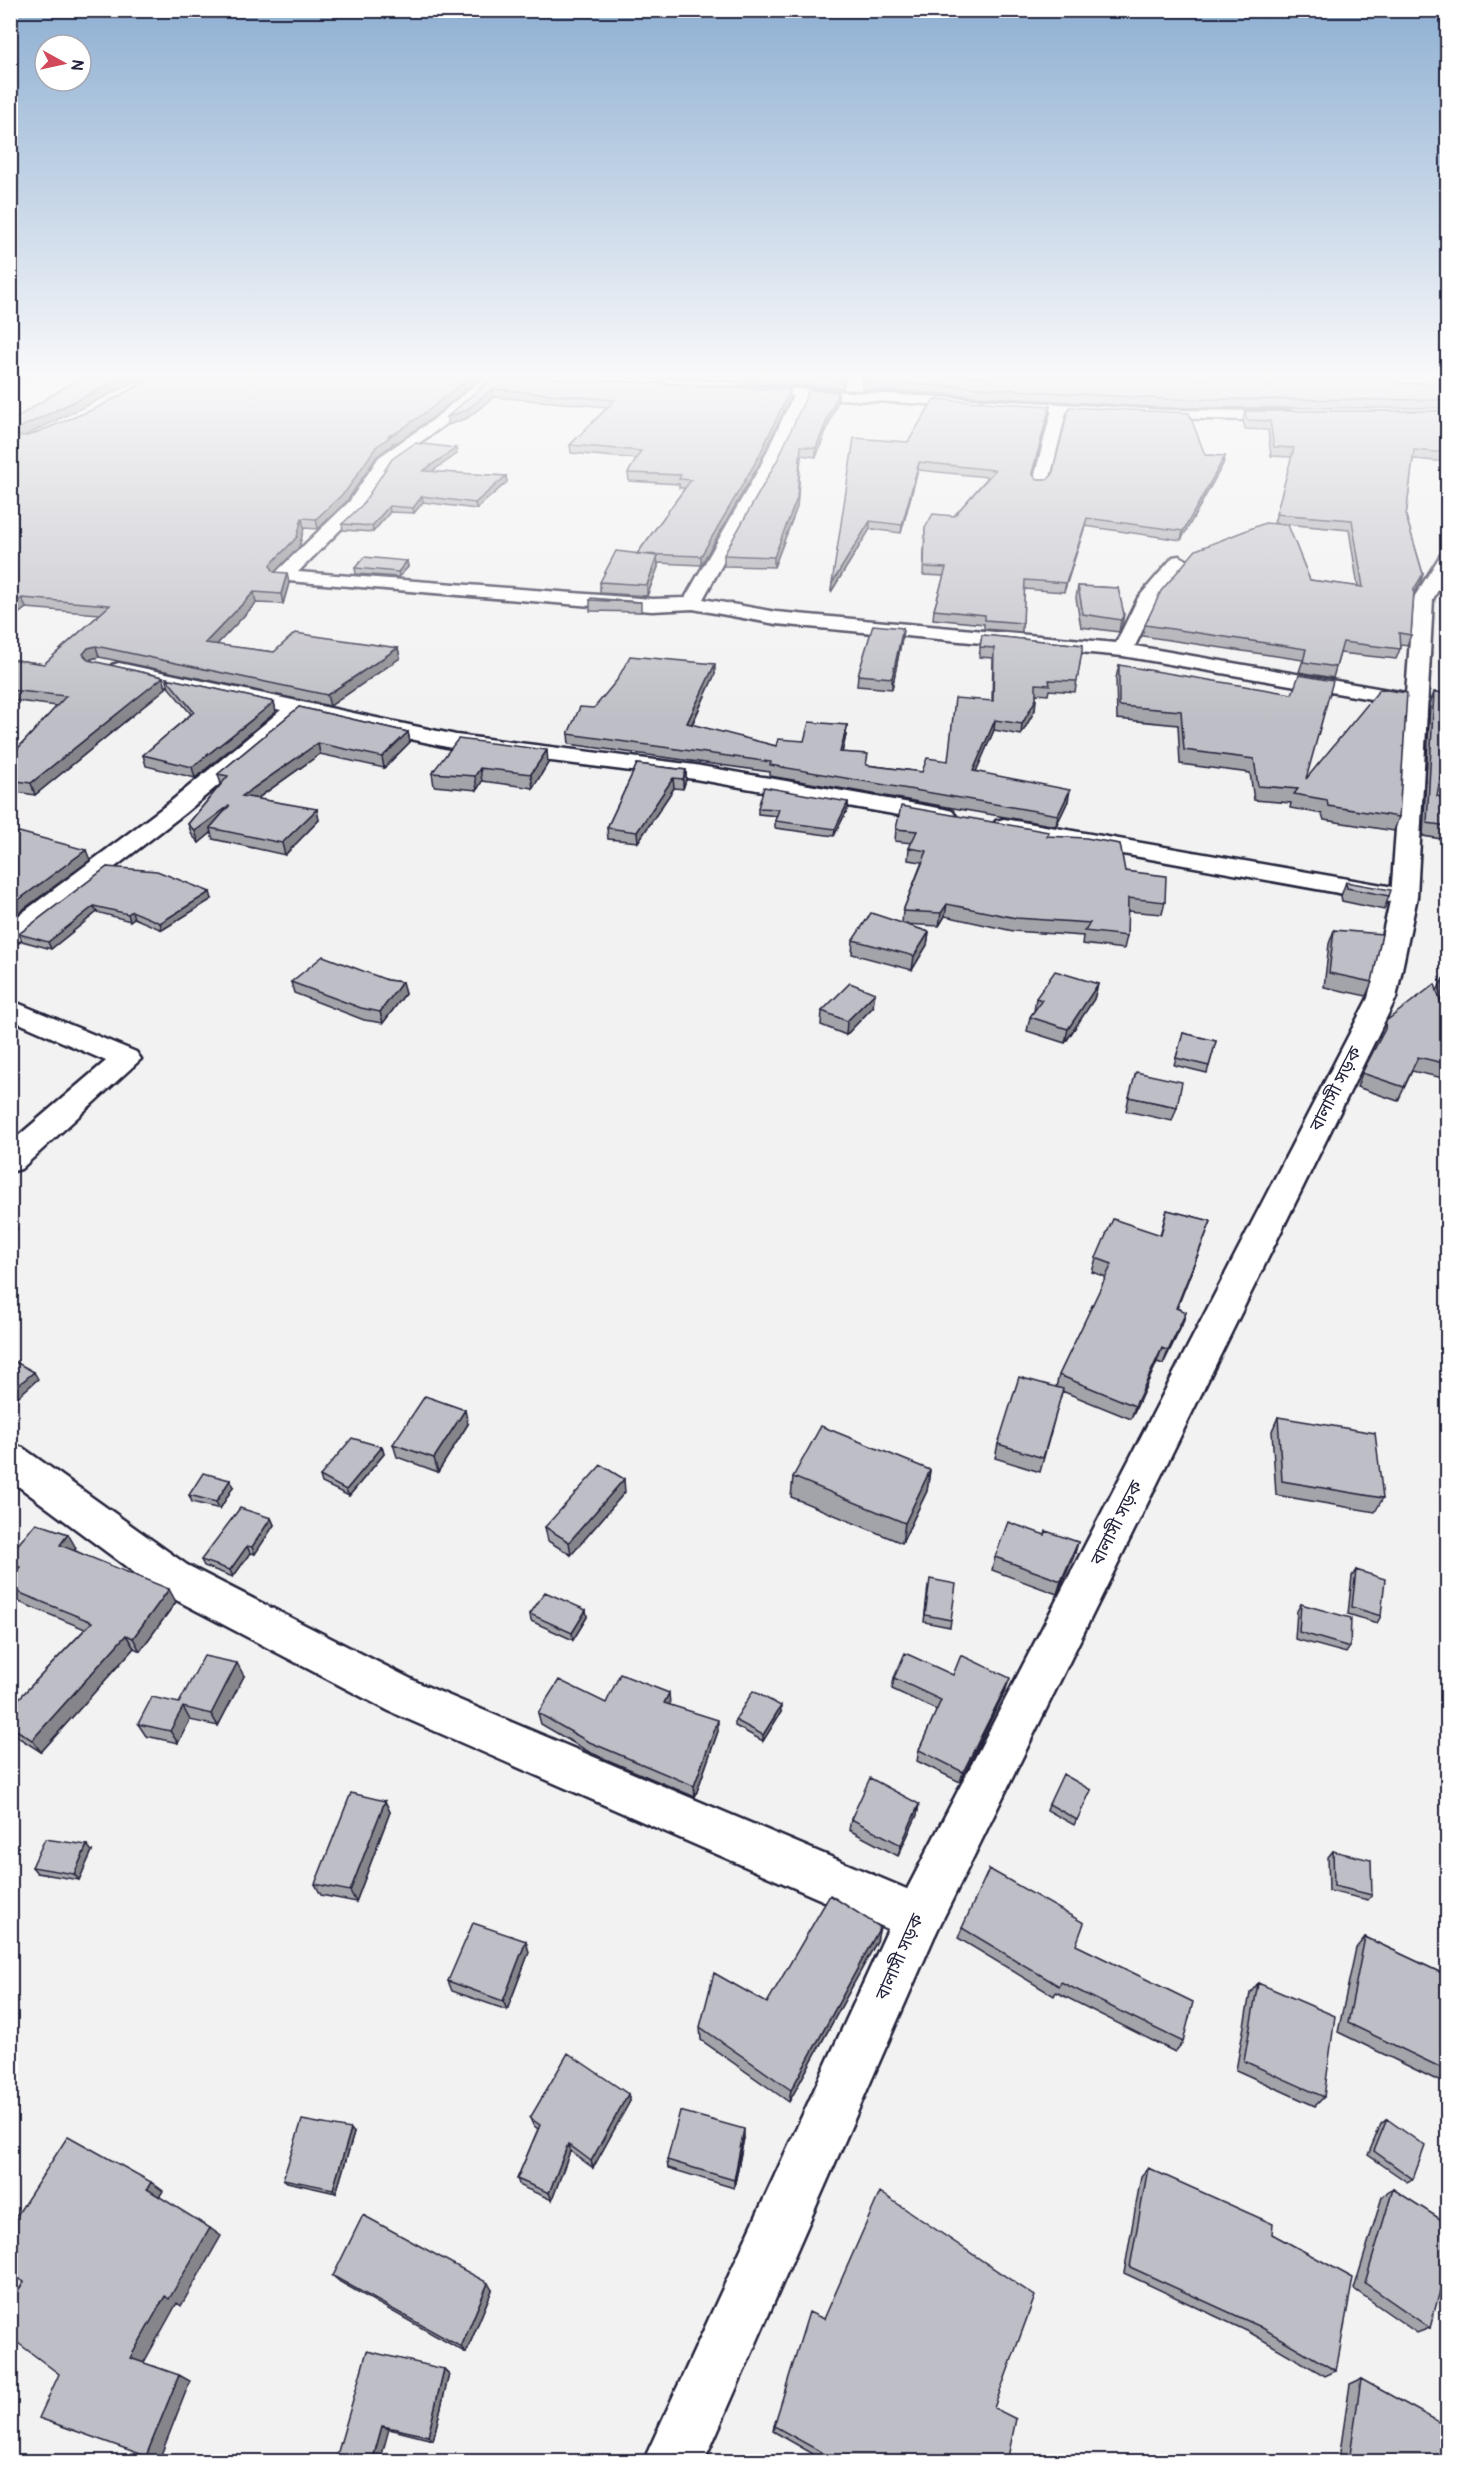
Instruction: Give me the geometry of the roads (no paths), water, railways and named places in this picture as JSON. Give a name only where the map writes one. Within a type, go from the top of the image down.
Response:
[{"type":"street","points":[[364,491],[355,505],[283,576],[652,605],[693,603],[776,618],[1123,650],[1417,701]]},
{"type":"street","points":[[693,603],[695,595],[732,526],[753,491]]},
{"type":"street","name":"বালাসী সড়ক","points":[[673,2462],[918,1918],[1382,998],[1404,897],[1423,599],[1448,556]]},
{"type":"street","points":[[1123,650],[1148,598],[1179,561]]},
{"type":"street","points":[[99,665],[456,742],[695,772],[960,819]]},
{"type":"street","points":[[10,935],[177,808],[297,707]]},
{"type":"street","points":[[984,823],[1404,897]]},
{"type":"street","points":[[10,1008],[126,1059],[10,1161]]},
{"type":"street","points":[[10,1459],[173,1578],[404,1697],[918,1918]]}]
